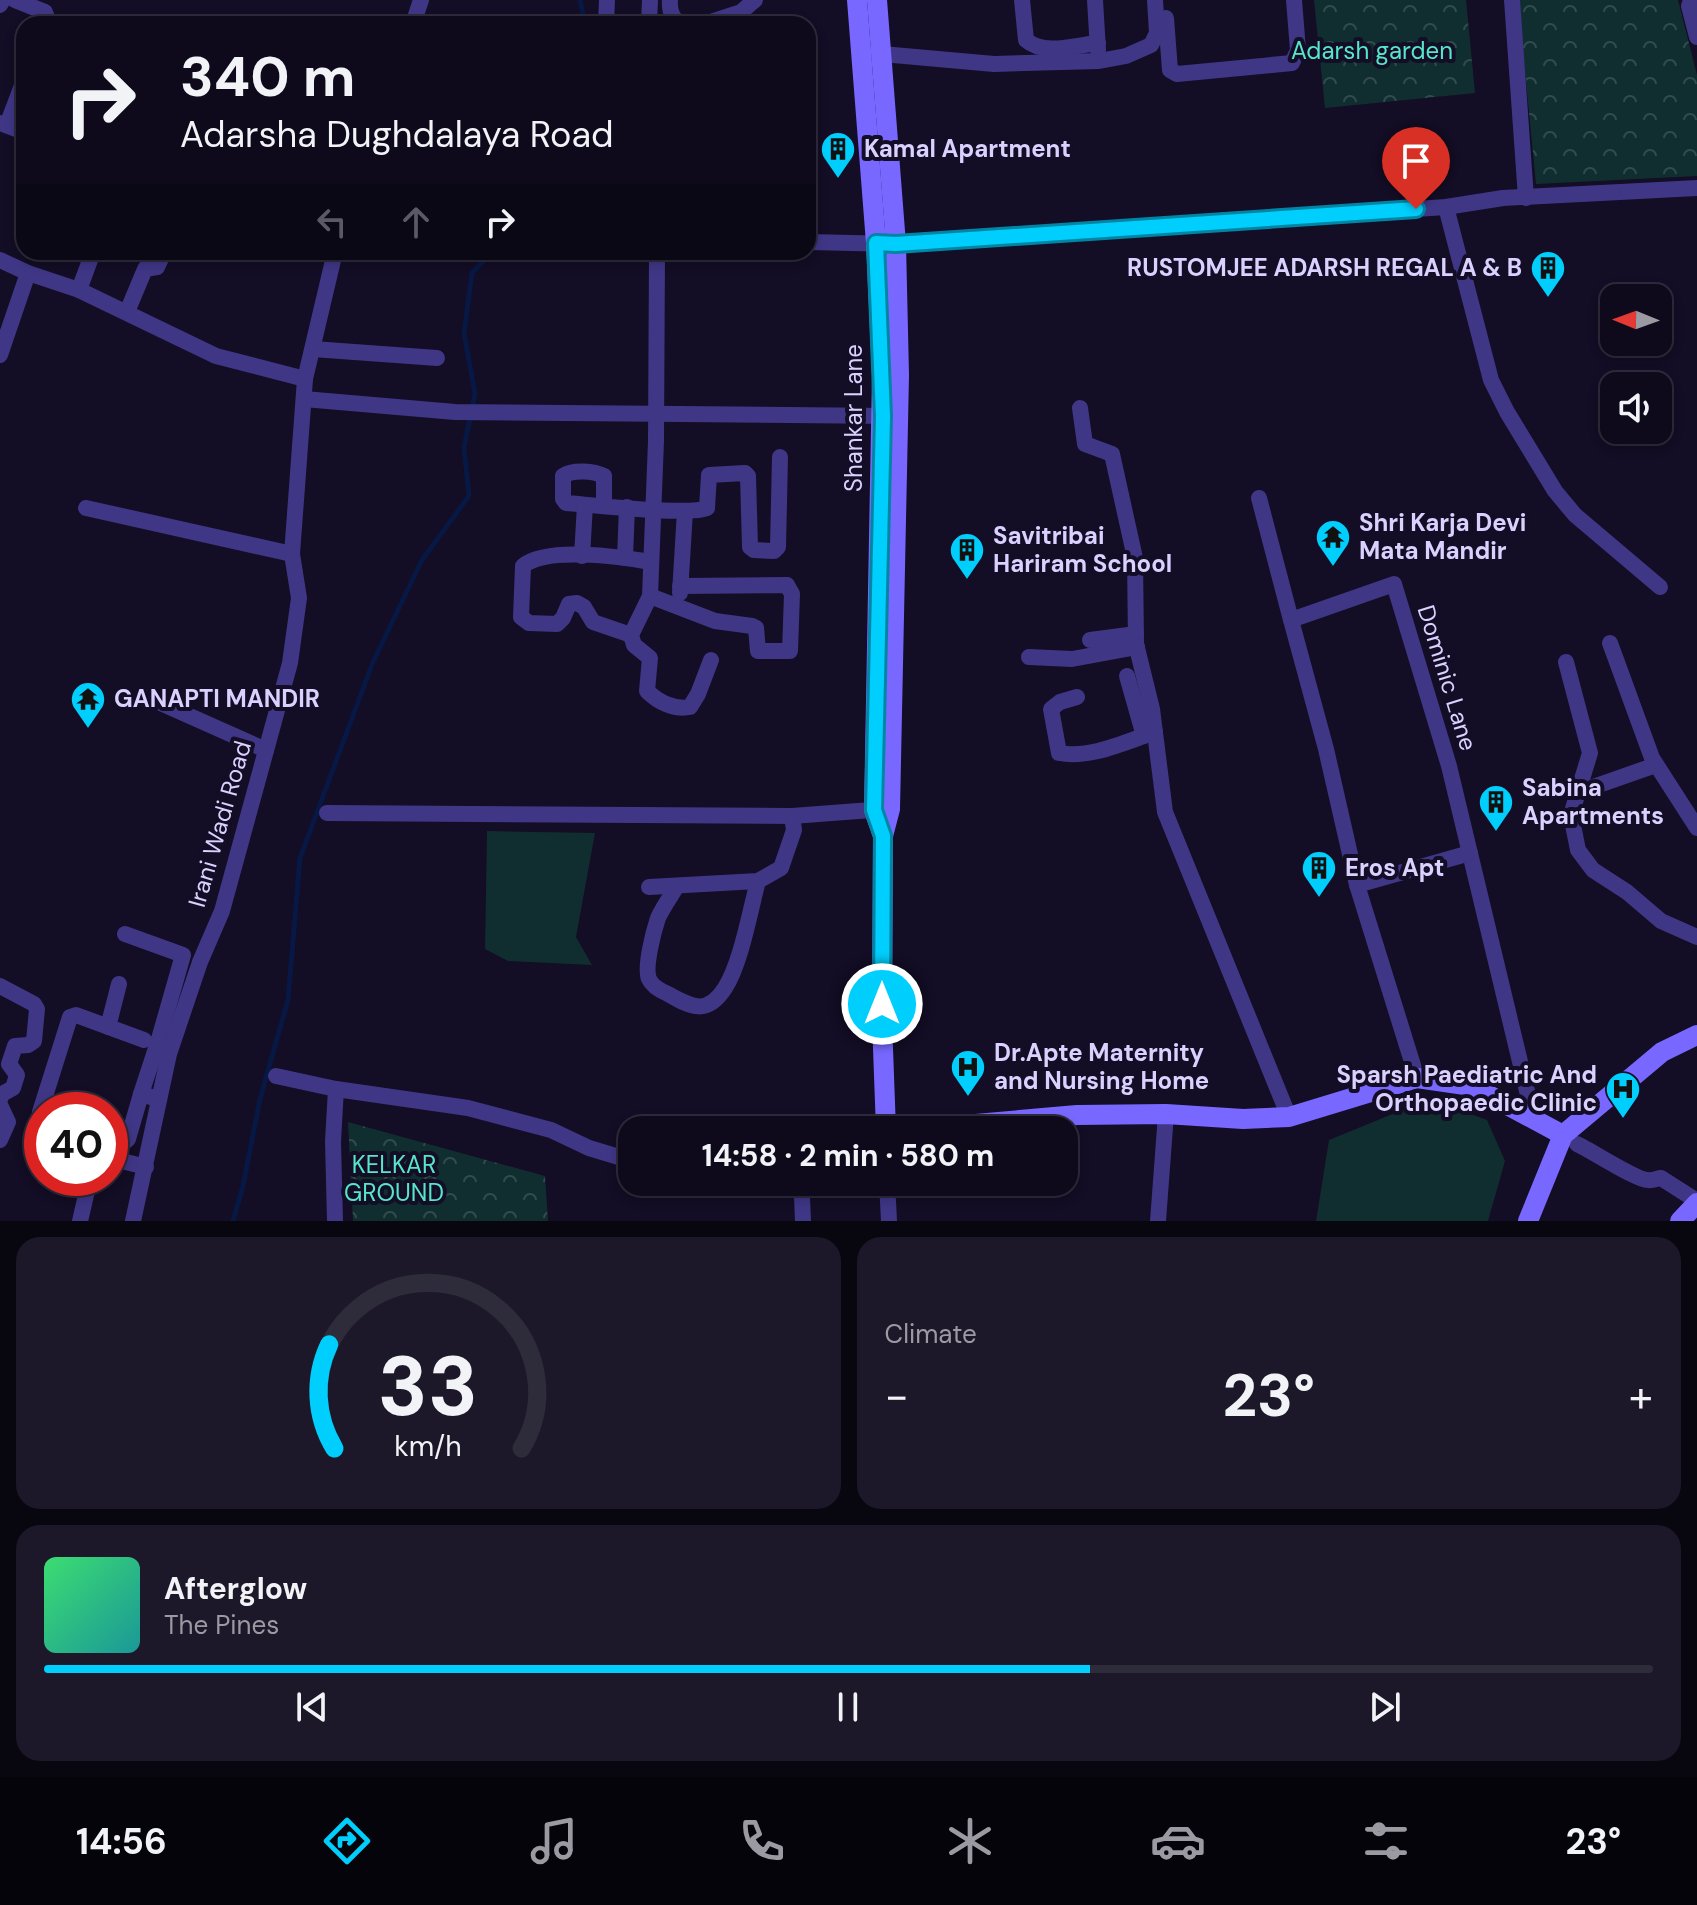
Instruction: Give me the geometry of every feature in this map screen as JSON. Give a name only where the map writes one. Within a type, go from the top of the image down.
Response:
[{"type":"street","points":[[0,5],[3,0]]},
{"type":"street","points":[[15,0],[45,12],[45,16]]},
{"type":"street","points":[[729,16],[741,12],[755,0]]},
{"type":"street","name":"Shankar Lane","points":[[857,0],[871,53],[886,243],[891,416],[882,810],[882,1021],[885,1116]]},
{"type":"street","name":"Shankar Lane","points":[[871,53],[877,0]]},
{"type":"street","points":[[1022,0],[1026,40],[1034,47],[1098,43]]},
{"type":"street","points":[[1095,0],[1099,61]]},
{"type":"street","points":[[1140,52],[1151,45],[1157,33],[1155,0]]},
{"type":"street","points":[[1165,0],[1170,70],[1177,74],[1292,63],[1298,50],[1294,0]]},
{"type":"street","points":[[1512,0],[1526,198]]},
{"type":"street","points":[[1691,0],[1689,6],[1697,37]]},
{"type":"street","points":[[871,53],[994,64],[1099,61],[1159,50]]},
{"type":"street","points":[[4,120],[16,96]]},
{"type":"street","points":[[816,242],[886,243],[1446,207],[1503,198],[1697,188]]},
{"type":"street","points":[[1446,207],[1491,380],[1507,412],[1555,491],[1575,515],[1660,587]]},
{"type":"street","points":[[0,260],[79,290],[216,356],[305,379]]},
{"type":"street","points":[[79,290],[90,260]]},
{"type":"street","points":[[127,312],[145,269],[157,267],[160,260]]},
{"type":"street","name":"Irani Wadi Road","points":[[133,1221],[158,1099],[158,1041],[200,962],[222,911],[290,663],[299,598],[292,554],[305,379],[333,260]]},
{"type":"street","points":[[657,260],[650,596],[631,635],[634,645],[650,658],[647,691],[678,709],[690,707],[711,660]]},
{"type":"street","points":[[0,355],[28,273]]},
{"type":"street","points":[[313,349],[437,358]]},
{"type":"street","points":[[304,399],[455,412],[891,416]]},
{"type":"street","points":[[1080,408],[1085,444],[1112,454],[1118,474],[1135,558],[1136,640],[1152,709],[1150,734]]},
{"type":"street","points":[[604,506],[604,476],[569,472],[563,476],[563,499],[566,503],[585,505],[685,511],[699,511],[707,508],[709,475],[745,473],[748,476],[750,547],[774,551],[778,547],[780,457]]},
{"type":"street","points":[[1259,498],[1326,749],[1357,885],[1417,1078]]},
{"type":"street","points":[[582,556],[585,505]]},
{"type":"street","points":[[625,558],[627,507]]},
{"type":"street","points":[[86,508],[292,554]]},
{"type":"street","points":[[679,607],[685,511]]},
{"type":"street","points":[[631,635],[593,622],[584,607],[577,603],[569,604],[557,624],[529,623],[521,617],[523,566],[530,560],[557,555],[651,562]]},
{"type":"street","name":"Dominic Lane","points":[[1291,620],[1394,584],[1432,704],[1534,1120]]},
{"type":"street","points":[[650,596],[715,621],[756,628],[758,651],[790,651],[792,594],[787,585],[680,586]]},
{"type":"street","points":[[1090,640],[1136,640]]},
{"type":"street","points":[[1029,657],[1072,659],[1136,640]]},
{"type":"street","points":[[1610,643],[1656,765],[1697,828]]},
{"type":"street","points":[[1566,662],[1590,753],[1571,815],[1578,850],[1585,862],[1661,921],[1697,937]]},
{"type":"street","points":[[1127,676],[1150,734],[1165,812],[1289,1117]]},
{"type":"street","points":[[147,697],[266,750]]},
{"type":"street","points":[[1077,697],[1060,702],[1051,709],[1059,753],[1090,752],[1150,734]]},
{"type":"street","points":[[1576,793],[1656,765]]},
{"type":"street","points":[[327,813],[792,816],[882,810]]},
{"type":"street","points":[[649,887],[758,881],[781,868],[794,830],[792,816]]},
{"type":"street","points":[[1357,885],[1470,853]]},
{"type":"street","points":[[677,886],[659,917],[648,963],[649,978],[657,989],[691,1008],[699,1008],[706,1006],[725,989],[758,881]]},
{"type":"street","points":[[125,934],[200,962]]},
{"type":"street","points":[[128,1139],[183,955]]},
{"type":"street","points":[[108,1027],[119,984]]},
{"type":"street","points":[[0,986],[34,1004],[37,1009],[34,1041],[15,1046],[9,1064],[17,1075],[13,1088],[2,1094],[0,1102],[8,1122],[0,1140]]},
{"type":"street","points":[[46,1092],[70,1017],[76,1015],[158,1041]]},
{"type":"street","points":[[1528,1221],[1570,1140],[1662,1052],[1697,1035]]},
{"type":"street","points":[[276,1076],[336,1089],[468,1108],[551,1130],[589,1148],[618,1157]]},
{"type":"street","points":[[1066,1116],[1166,1114],[1243,1119],[1289,1117],[1417,1078],[1472,1086],[1634,1176],[1648,1180],[1661,1178],[1697,1202],[1680,1221]]},
{"type":"street","points":[[335,1221],[333,1141],[336,1089]]},
{"type":"street","points":[[141,1094],[158,1099]]},
{"type":"street","points":[[1158,1221],[1166,1114]]},
{"type":"street","points":[[128,1162],[146,1167]]},
{"type":"street","points":[[80,1221],[86,1196]]},
{"type":"street","points":[[802,1196],[803,1221]]},
{"type":"street","points":[[888,1196],[889,1221]]},
{"type":"green space","name":"Adarsh garden","points":[[1314,0],[1466,0],[1475,93],[1325,108]]},
{"type":"green space","points":[[1518,0],[1678,0],[1697,75],[1697,176],[1536,184]]},
{"type":"green space","points":[[487,831],[595,833],[576,937],[592,965],[508,961],[485,949]]},
{"type":"green space","points":[[1429,1099],[1487,1120],[1505,1161],[1488,1221],[1316,1221],[1329,1140]]},
{"type":"green space","name":"KELKAR GROUND","points":[[348,1122],[545,1176],[548,1221],[353,1221]]},
{"type":"waterway","points":[[580,0],[583,16]]},
{"type":"waterway","points":[[233,1221],[260,1099],[288,1000],[300,858],[373,662],[422,560],[469,496],[464,447],[475,394],[464,333],[472,273],[484,260]]},
{"type":"place","name":"Kamal Apartment","points":[[838,180]]},
{"type":"place","name":"RUSTOMJEE ADARSH REGAL A & B","points":[[1548,299]]},
{"type":"place","name":"Shri Karja Devi Mata Mandir","points":[[1333,568]]},
{"type":"place","name":"Savitribai Hariram School","points":[[967,581]]},
{"type":"place","name":"GANAPTI MANDIR","points":[[88,730]]},
{"type":"place","name":"Sabina Apartments","points":[[1496,833]]},
{"type":"place","name":"Eros Apt","points":[[1319,899]]},
{"type":"place","name":"Dr.Apte Maternity and Nursing Home","points":[[968,1098]]},
{"type":"place","name":"Sparsh Paediatric And Orthopaedic Clinic","points":[[1623,1120]]},
{"type":"route","points":[[882,1004],[883,836],[874,810],[883,416],[876,243],[1416,209]]}]
